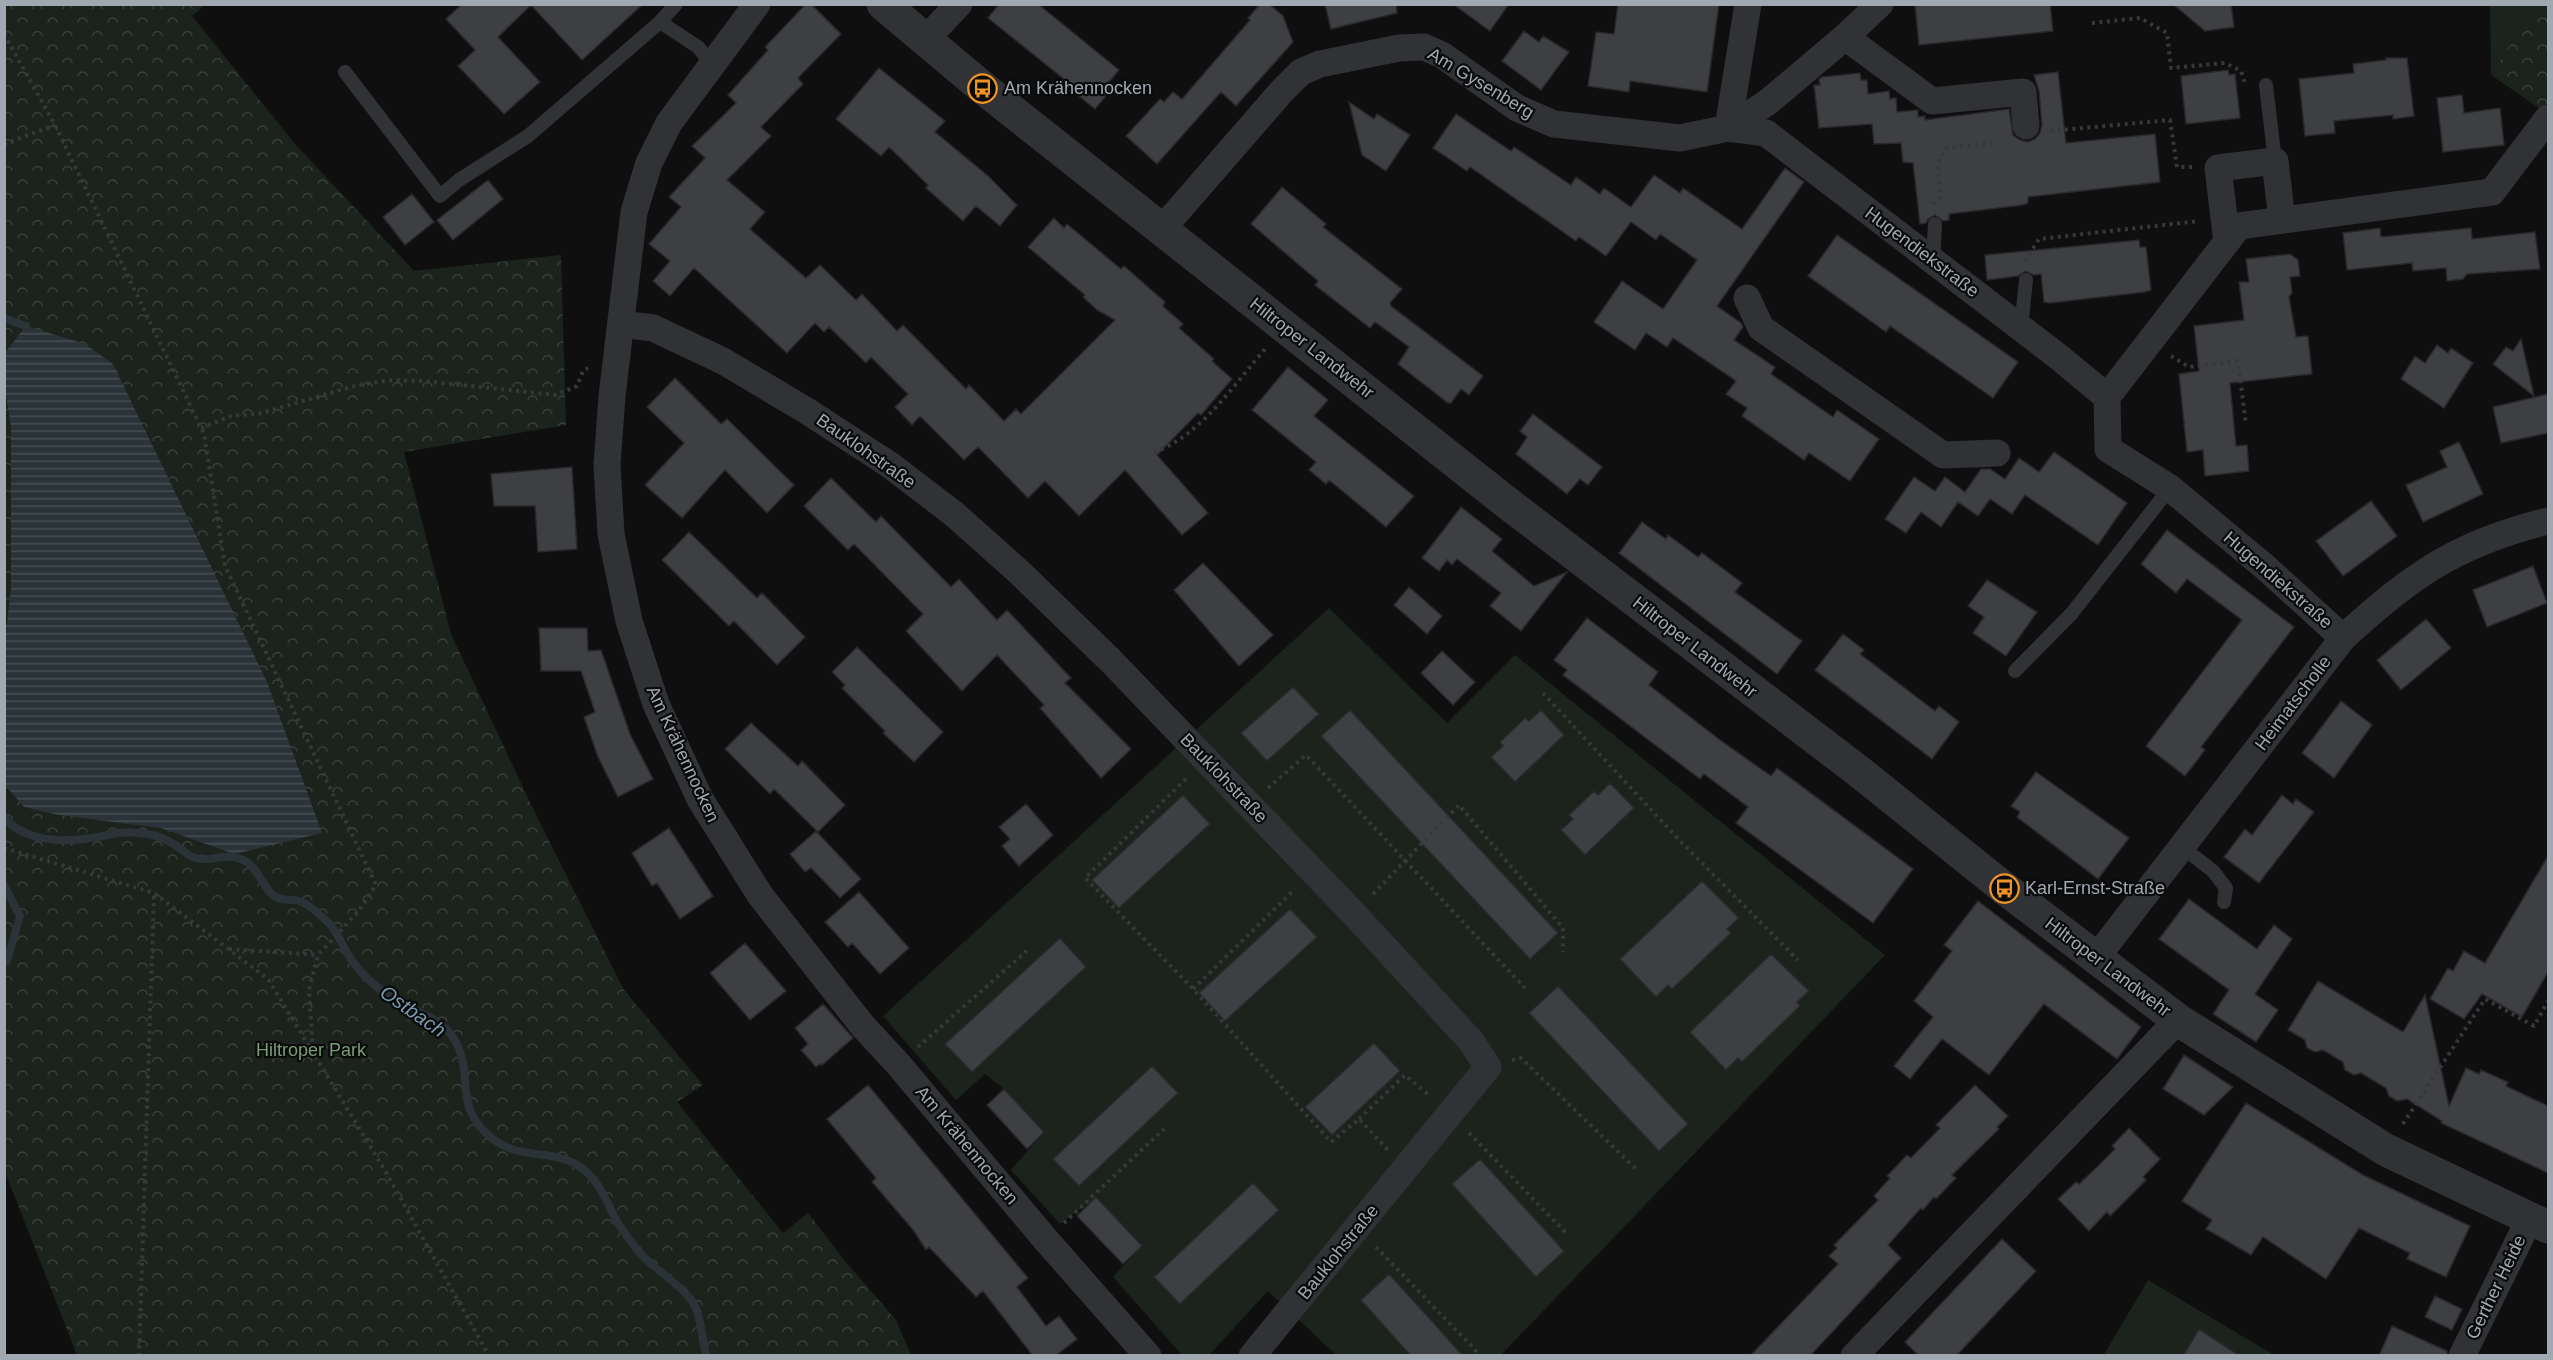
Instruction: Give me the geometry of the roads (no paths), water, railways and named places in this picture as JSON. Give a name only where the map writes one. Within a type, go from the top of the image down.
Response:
[{"type":"street","name":"Am Krähennocken","points":[[757,4],[711,63],[669,123],[648,163],[634,212],[607,465],[611,534],[629,621],[656,704],[700,799],[760,895],[862,1025],[898,1064],[1046,1240],[1149,1356]]},
{"type":"street","name":"Hiltroper Landwehr","points":[[884,4],[983,88],[1529,520],[1857,770],[2178,1020],[2386,1150],[2539,1223]]},
{"type":"street","points":[[926,39],[959,4]]},
{"type":"street","points":[[1728,128],[1748,4]]},
{"type":"street","name":"Am Gysenberg","points":[[1162,229],[1301,72],[1320,64],[1399,48],[1424,47],[1442,55],[1517,108],[1554,124],[1680,138],[1728,128],[1768,102],[1880,4]]},
{"type":"street","points":[[1845,37],[1932,101],[2023,92],[2026,126]]},
{"type":"street","points":[[2107,397],[2149,342],[2225,230],[2239,226],[2492,192],[2548,117]]},
{"type":"street","name":"Hugendiekstraße","points":[[1728,128],[1766,133],[2021,328],[2107,397],[2108,449],[2170,488],[2265,567],[2343,638]]},
{"type":"street","points":[[2225,230],[2218,168],[2275,160],[2282,220]]},
{"type":"street","points":[[1747,298],[1761,328],[1943,455],[1996,453]]},
{"type":"street","name":"Bauklohstraße","points":[[621,324],[653,328],[723,360],[890,465],[954,514],[1019,572],[1112,661],[1353,913],[1471,1041],[1488,1067],[1252,1356]]},
{"type":"street","name":"Heimatscholle","points":[[2096,958],[2343,638],[2385,599],[2449,556],[2491,537],[2548,521]]},
{"type":"street","points":[[1854,1356],[2178,1020]]},
{"type":"street","name":"Gerther Heide","points":[[2462,1356],[2539,1223]]},
{"type":"lane","points":[[345,72],[440,196],[459,180],[528,136],[660,22],[676,4]]},
{"type":"lane","points":[[660,22],[698,47],[711,63]]},
{"type":"lane","points":[[2266,85],[2275,160]]},
{"type":"lane","points":[[1933,261],[1935,224]]},
{"type":"lane","points":[[2021,328],[2026,280]]},
{"type":"lane","points":[[2015,671],[2072,613],[2170,488]]},
{"type":"lane","points":[[2182,847],[2213,871],[2226,888],[2224,902]]},
{"type":"waterway","points":[[4,318],[26,326]]},
{"type":"waterway","name":"Ostbach","points":[[4,817],[12,825],[32,836],[56,840],[80,840],[133,832],[164,839],[198,859],[239,858],[250,865],[276,897],[306,904],[324,918],[338,935],[355,965],[367,978],[394,999],[437,1021],[451,1035],[457,1044],[464,1066],[470,1110],[484,1131],[508,1148],[567,1160],[592,1177],[617,1222],[637,1249],[694,1304],[699,1316],[707,1356]]},
{"type":"waterway","points":[[4,885],[20,916],[7,961]]},
{"type":"place","name":"Am Krähennocken","points":[[983,88]]},
{"type":"place","name":"Karl-Ernst-Straße","points":[[2004,888]]},
{"type":"park label","name":"Hiltroper Park","points":[[311,1050]]}]
